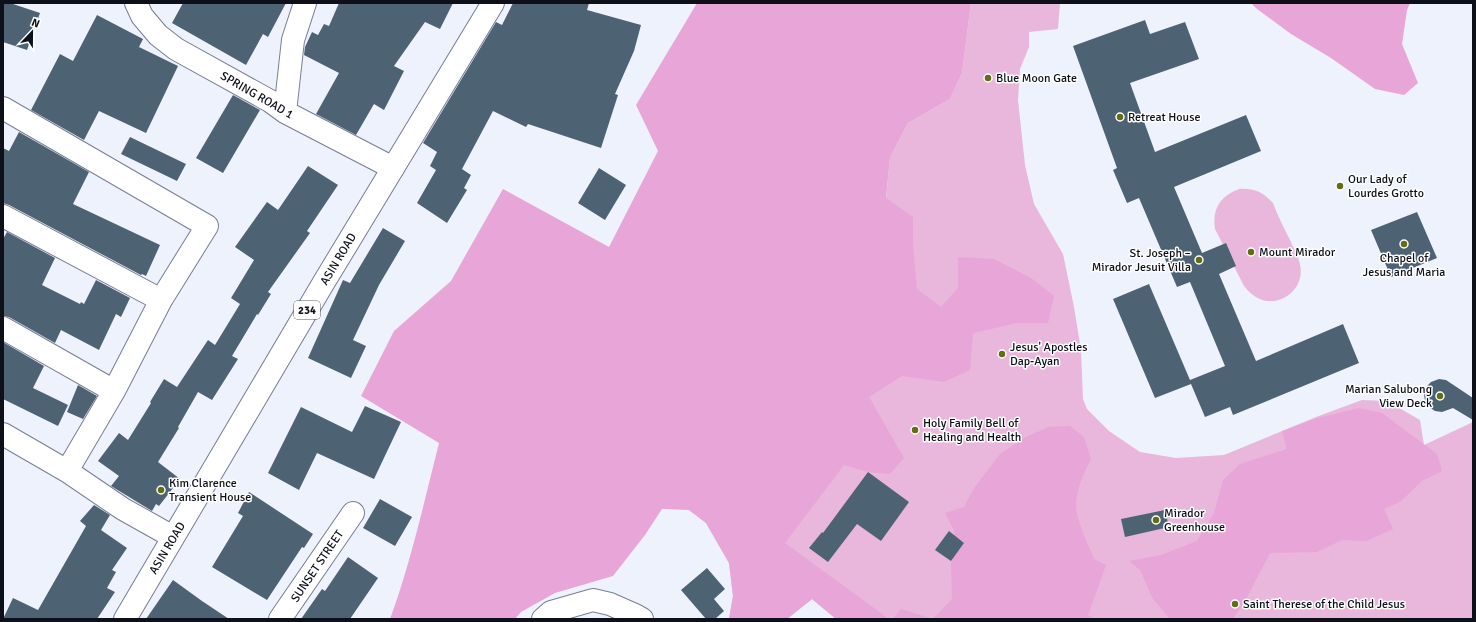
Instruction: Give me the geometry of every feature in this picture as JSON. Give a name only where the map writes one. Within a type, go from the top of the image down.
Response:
[{"type":"street","points":[[285,112],[293,40],[305,3]]},
{"type":"street","name":"ASIN ROAD","points":[[124,619],[312,302],[493,3]]},
{"type":"street","name":"SPRING ROAD 1","points":[[144,7],[158,35],[176,49],[270,101],[285,112],[393,168]]},
{"type":"street","points":[[3,108],[207,226],[161,300],[114,391],[67,471]]},
{"type":"street","points":[[3,216],[161,300]]},
{"type":"street","points":[[3,328],[114,391]]},
{"type":"street","points":[[3,434],[67,471],[123,510],[173,537]]},
{"type":"street","name":"SUNSET STREET","points":[[280,619],[353,513]]},
{"type":"street","points":[[543,619],[551,612],[593,600],[610,604],[642,619]]},
{"type":"shaded area","points":[[697,3],[971,3],[962,73],[950,99],[908,123],[890,158],[886,198],[913,217],[913,245],[917,289],[941,307],[958,288],[958,257],[994,259],[1031,278],[1054,296],[1048,323],[1017,323],[973,333],[970,370],[944,382],[902,376],[869,397],[904,458],[890,474],[868,472],[844,465],[785,543],[889,619],[836,619],[812,599],[787,619],[729,619],[733,596],[729,563],[706,523],[689,510],[662,509],[645,535],[613,576],[555,593],[521,612],[515,619],[390,619],[411,554],[439,443],[361,396],[394,331],[451,281],[503,189],[609,247],[658,151],[636,105]]},
{"type":"shaded area","points":[[971,3],[1060,3],[1058,29],[1029,32],[1029,47],[1020,69],[1018,100],[1025,165],[1034,204],[1063,254],[1081,350],[1083,399],[1087,409],[1109,431],[1140,452],[1176,458],[1224,455],[1316,417],[1362,400],[1387,401],[1420,420],[1424,445],[1473,422],[1473,619],[836,619],[812,599],[787,619],[729,619],[733,596],[729,563],[706,523],[689,510],[886,199],[890,158],[908,123],[950,99],[962,73]]},
{"type":"shaded area","points":[[1251,3],[1410,3],[1407,10],[1402,44],[1418,83],[1404,95],[1375,89],[1331,58],[1291,34]]},
{"type":"shaded area","points":[[1239,189],[1254,190],[1266,196],[1273,203],[1299,259],[1301,271],[1298,283],[1291,293],[1281,299],[1275,301],[1262,300],[1247,290],[1215,229],[1214,222],[1216,209],[1222,199]]},
{"type":"shaded area","points":[[1359,408],[1382,413],[1437,454],[1442,471],[1422,481],[1400,502],[1384,509],[1393,529],[1366,541],[1342,540],[1317,552],[1270,553],[1246,599],[1233,619],[1170,619],[1153,599],[1140,570],[1129,561],[1161,555],[1197,541],[1214,513],[1223,480],[1240,464],[1287,449],[1282,431],[1318,418]]},
{"type":"shaded area","points":[[1070,426],[1084,437],[1091,459],[1077,493],[1076,506],[1078,518],[1094,559],[1106,565],[1088,615],[1095,619],[933,619],[952,599],[951,563],[955,543],[954,530],[945,513],[964,507],[974,488],[1000,454],[1026,437],[1049,427]]},
{"type":"shaded area","points":[[901,609],[933,619],[893,619]]},
{"type":"building","points":[[3,3],[10,3],[40,13],[27,50],[3,42]]},
{"type":"building","points":[[183,3],[286,3],[268,37],[263,34],[246,65],[172,23]]},
{"type":"building","points":[[339,3],[453,3],[440,29],[425,22],[394,66],[404,71],[384,110],[374,104],[356,135],[316,114],[339,73],[304,55],[305,47],[312,32],[318,35],[324,24],[329,26]]},
{"type":"building","points":[[513,3],[589,3],[587,10],[641,25],[634,51],[615,94],[618,95],[601,148],[528,124],[526,127],[493,111],[462,169],[471,175],[464,188],[467,190],[447,223],[417,203],[436,170],[430,166],[437,152],[423,143],[496,22],[502,25]]},
{"type":"building","points":[[97,15],[143,39],[139,47],[178,66],[146,133],[99,111],[84,140],[31,110],[60,54],[73,61]]},
{"type":"building","name":"St. Joseph – Mirador Jesuit Villa","points":[[1145,20],[1150,34],[1185,22],[1199,59],[1130,83],[1155,152],[1246,115],[1261,151],[1174,187],[1202,253],[1226,243],[1236,266],[1219,274],[1256,361],[1343,324],[1359,363],[1233,415],[1230,407],[1205,417],[1191,384],[1155,398],[1113,299],[1149,284],[1190,380],[1225,366],[1190,282],[1177,287],[1139,198],[1127,203],[1113,170],[1117,168],[1073,46]]},
{"type":"building","points":[[233,95],[260,110],[223,173],[196,158]]},
{"type":"building","points":[[19,132],[89,172],[73,204],[160,245],[146,276],[141,275],[3,203],[3,148],[9,151]]},
{"type":"building","points":[[130,137],[186,164],[177,181],[121,154]]},
{"type":"building","points":[[308,166],[338,185],[307,231],[310,233],[268,292],[271,294],[258,315],[257,314],[232,356],[238,359],[212,400],[198,392],[178,427],[179,428],[158,462],[180,479],[159,506],[156,504],[152,511],[111,486],[119,476],[98,461],[119,433],[128,440],[164,379],[177,387],[208,340],[215,345],[240,304],[231,298],[254,260],[235,247],[267,202],[278,210]]},
{"type":"building","points":[[599,168],[626,185],[605,220],[578,203]]},
{"type":"building","name":"Chapel of Jesus and Maria","points":[[1417,212],[1437,258],[1391,277],[1371,230]]},
{"type":"building","points":[[383,228],[405,241],[379,285],[353,340],[366,346],[351,378],[308,358],[343,280],[350,283]]},
{"type":"building","points":[[7,232],[55,258],[42,285],[80,304],[81,302],[84,304],[96,280],[130,298],[121,317],[116,314],[99,350],[61,330],[55,343],[9,317],[3,316],[3,239]]},
{"type":"building","points":[[3,342],[44,366],[33,388],[68,405],[58,426],[3,399]]},
{"type":"building","name":"Marian Salubong View Deck","points":[[1439,379],[1446,380],[1473,398],[1473,420],[1453,408],[1442,412],[1435,411],[1429,407],[1425,401],[1424,394],[1426,387],[1431,382]]},
{"type":"building","points":[[78,385],[97,396],[83,419],[67,412]]},
{"type":"building","points":[[365,406],[401,422],[374,479],[317,453],[299,490],[268,473],[301,407],[352,432]]},
{"type":"building","points":[[868,472],[909,502],[881,541],[857,524],[828,562],[809,548],[822,532],[823,533]]},
{"type":"building","points":[[249,492],[313,534],[304,548],[302,547],[267,600],[212,567],[243,516],[238,513]]},
{"type":"building","points":[[380,499],[412,517],[395,546],[363,528]]},
{"type":"building","points":[[94,505],[110,515],[101,530],[127,548],[112,570],[116,572],[107,588],[115,592],[97,619],[3,619],[13,598],[38,610],[86,526],[80,521]]},
{"type":"building","points":[[1165,510],[1169,527],[1125,537],[1121,519]]},
{"type":"building","points":[[949,531],[964,543],[951,561],[935,550]]},
{"type":"building","points":[[348,557],[378,578],[350,619],[301,619],[322,589],[325,591]]},
{"type":"building","points":[[707,568],[725,589],[714,599],[724,611],[715,619],[706,619],[681,590]]},
{"type":"building","points":[[173,580],[202,601],[229,619],[146,619]]},
{"type":"place","name":"Blue Moon Gate","points":[[988,78]]},
{"type":"place","name":"Retreat House","points":[[1120,117]]},
{"type":"place","name":"Our Lady of Lourdes Grotto","points":[[1340,186]]},
{"type":"place","name":"Chapel of Jesus and Maria","points":[[1404,244]]},
{"type":"place","name":"Mount Mirador","points":[[1251,252]]},
{"type":"place","name":"St. Joseph – Mirador Jesuit Villa","points":[[1199,260]]},
{"type":"place","name":"Jesus' Apostles Dap-Ayan","points":[[1002,354]]},
{"type":"place","name":"Marian Salubong View Deck","points":[[1440,396]]},
{"type":"place","name":"Holy Family Bell of Healing and Health","points":[[915,430]]},
{"type":"place","name":"Kim Clarence Transient House","points":[[161,490]]},
{"type":"place","name":"Mirador Greenhouse","points":[[1156,520]]},
{"type":"place","name":"Saint Therese of the Child Jesus","points":[[1235,604]]}]
